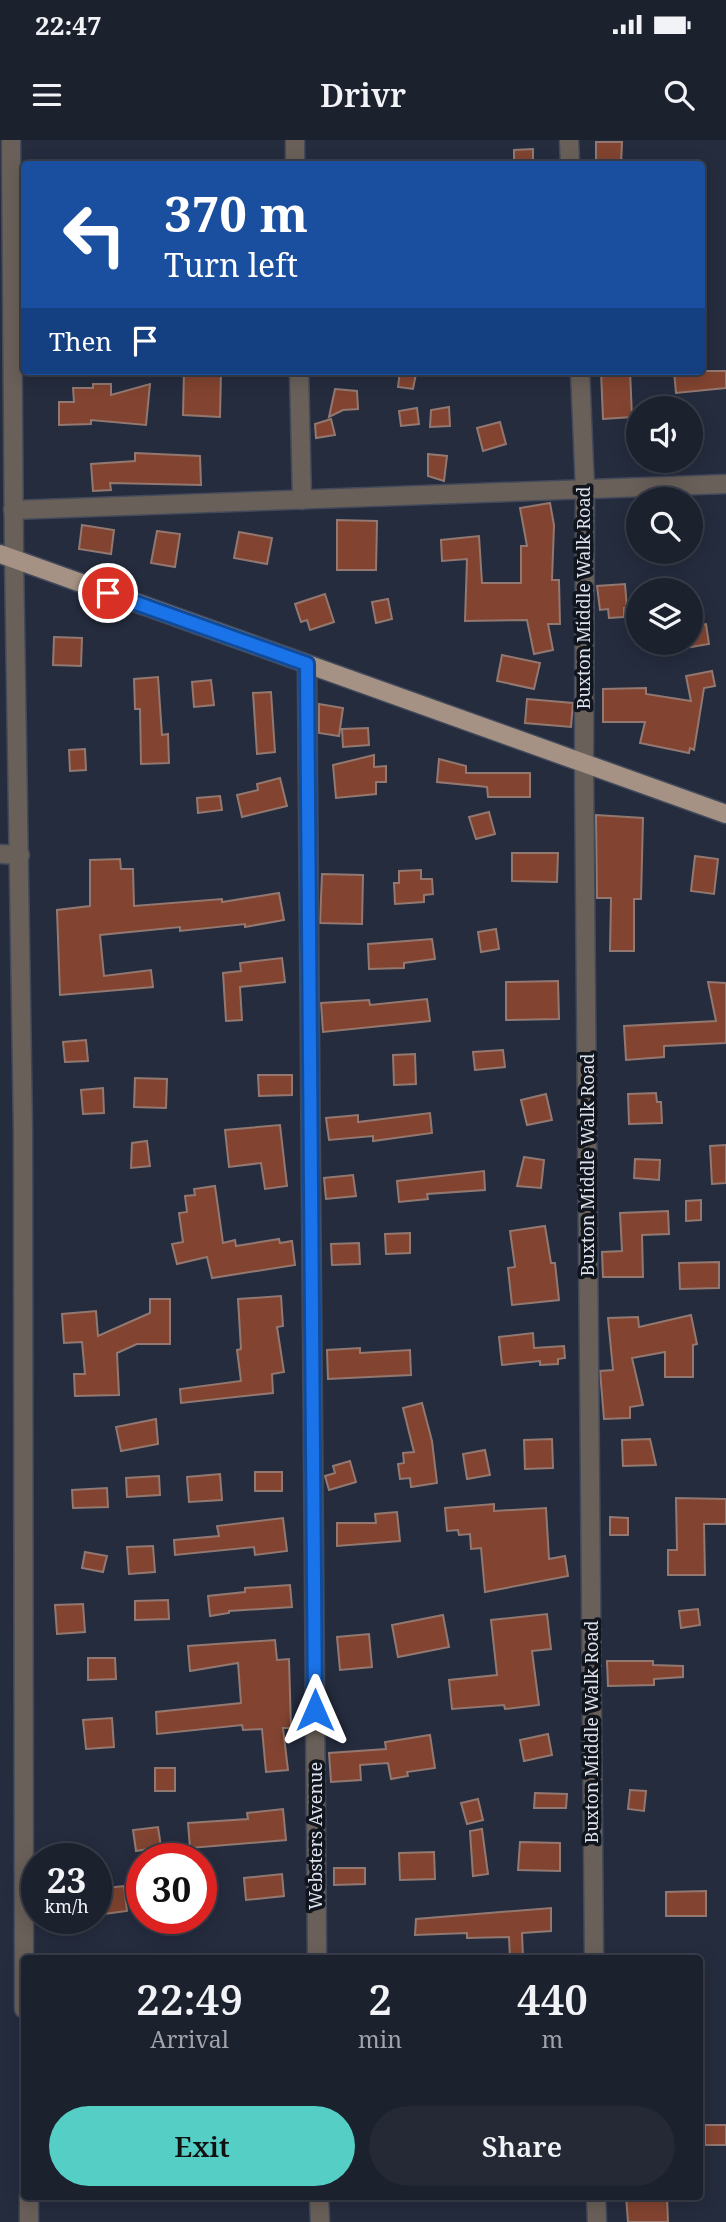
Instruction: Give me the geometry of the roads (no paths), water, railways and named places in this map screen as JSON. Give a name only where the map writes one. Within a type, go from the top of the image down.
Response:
[{"type":"main road","points":[[7,556],[726,814]]},
{"type":"street","points":[[11,140],[13,510],[7,556],[9,854],[23,1955]]},
{"type":"street","points":[[295,140],[295,161]]},
{"type":"street","points":[[569,140],[570,161]]},
{"type":"street","points":[[299,375],[302,500]]},
{"type":"street","name":"Buxton Middle Walk Road","points":[[580,375],[585,489],[584,764],[594,1955]]},
{"type":"street","points":[[13,510],[726,484]]},
{"type":"street","name":"Websters Avenue","points":[[307,664],[317,1955]]},
{"type":"street","points":[[29,2200],[29,2222]]},
{"type":"street","points":[[319,2200],[320,2222]]},
{"type":"street","points":[[596,2200],[597,2222]]}]
